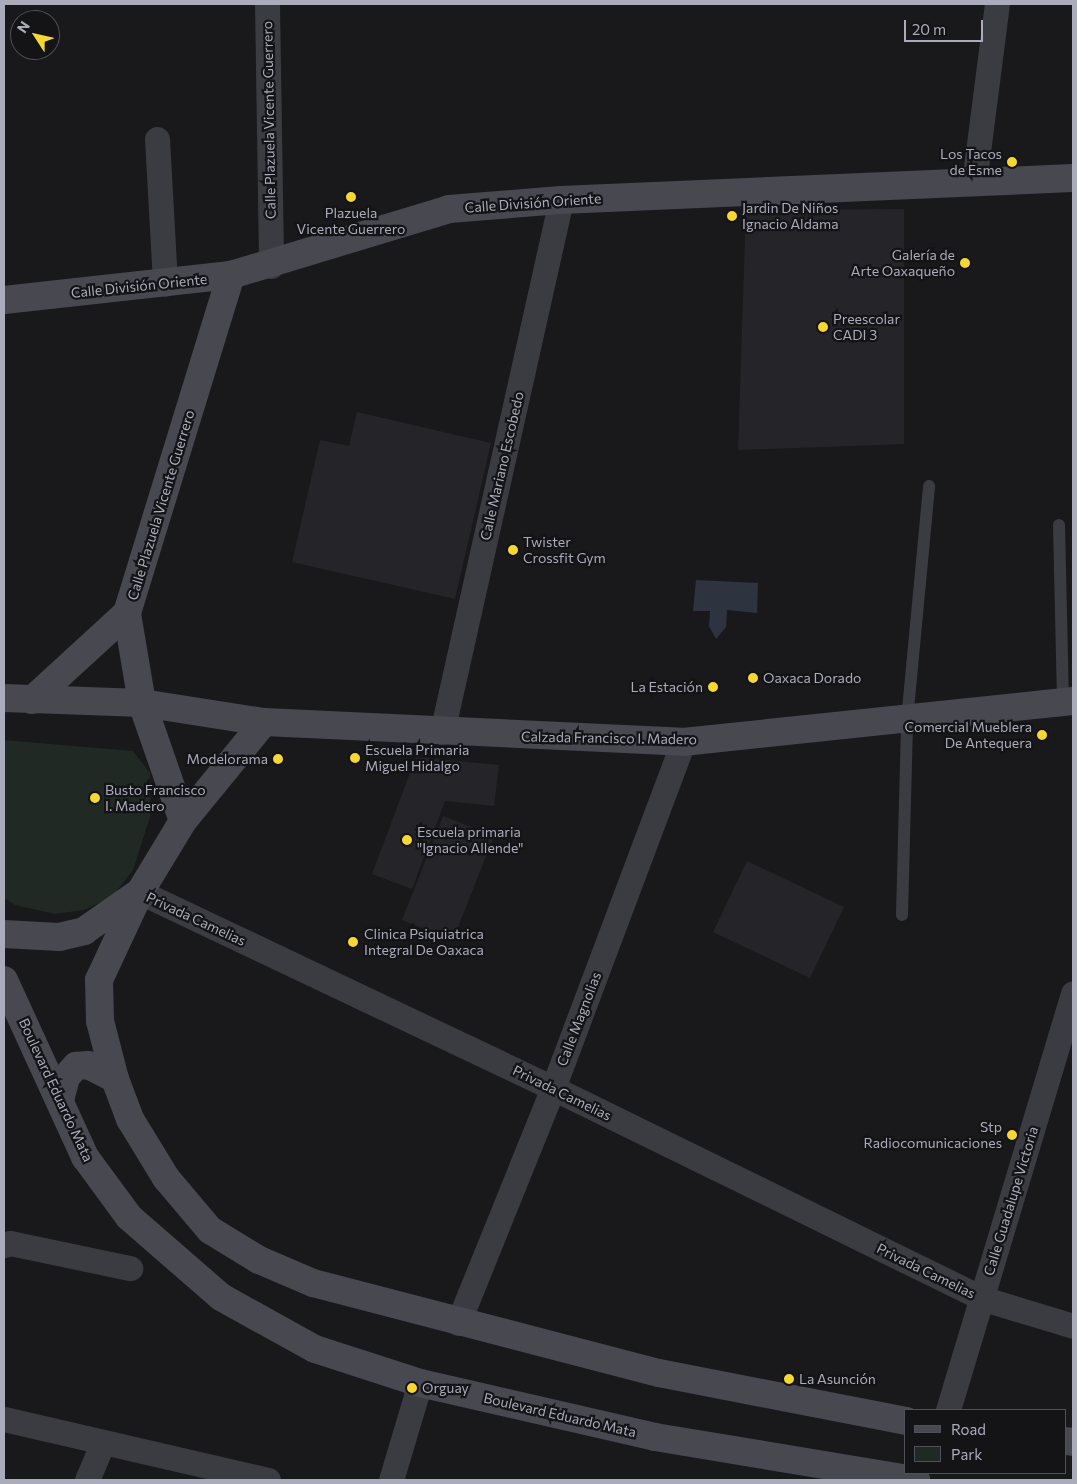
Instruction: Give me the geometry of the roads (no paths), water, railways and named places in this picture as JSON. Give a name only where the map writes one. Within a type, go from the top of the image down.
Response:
[{"type":"main road","name":"Calle División Oriente","points":[[4,300],[165,284],[231,275],[272,266],[449,209],[561,200],[1073,178]]},
{"type":"main road","name":"Calle Plazuela Vicente Guerrero","points":[[184,821],[142,703],[127,613],[231,275]]},
{"type":"main road","points":[[32,700],[127,613]]},
{"type":"main road","name":"Calzada Francisco I. Madero","points":[[4,698],[142,703],[264,722],[442,732],[683,742],[1068,702]]},
{"type":"main road","points":[[264,722],[184,821],[140,892],[100,980],[100,1021],[115,1079],[130,1119],[166,1178],[210,1230],[259,1260],[313,1283],[458,1323],[659,1373],[904,1421]]},
{"type":"main road","points":[[4,934],[59,936],[84,931],[140,892]]},
{"type":"main road","name":"Boulevard Eduardo Mata","points":[[4,980],[85,1157],[129,1217],[221,1297],[314,1348],[420,1383],[655,1437],[916,1480]]},
{"type":"main road","points":[[60,1100],[66,1077],[76,1066],[88,1065],[115,1079]]},
{"type":"street","name":"Calle Plazuela Vicente Guerrero","points":[[268,4],[272,266]]},
{"type":"street","points":[[974,183],[997,4]]},
{"type":"street","points":[[157,139],[165,284]]},
{"type":"street","name":"Calle Mariano Escobedo","points":[[442,732],[561,200]]},
{"type":"street","name":"Calle Magnolias","points":[[458,1323],[553,1088],[683,742]]},
{"type":"street","name":"Privada Camelias","points":[[140,892],[553,1088],[982,1298],[1073,1326]]},
{"type":"street","name":"Calle Guadalupe Victoria","points":[[948,1409],[1073,992]]},
{"type":"street","points":[[6,1243],[130,1268]]},
{"type":"street","points":[[391,1480],[420,1383]]},
{"type":"street","points":[[4,1419],[102,1444],[268,1480]]},
{"type":"street","points":[[87,1480],[102,1444]]},
{"type":"lane","points":[[902,915],[907,720],[929,486]]},
{"type":"lane","points":[[1059,525],[1068,702]]},
{"type":"place","name":"Los Tacos de Esme","points":[[1012,162]]},
{"type":"place","name":"Plazuela Vicente Guerrero","points":[[351,197]]},
{"type":"place","name":"Jardin De Niños Ignacio Aldama","points":[[732,216]]},
{"type":"place","name":"Galería de Arte Oaxaqueño","points":[[965,263]]},
{"type":"place","name":"Preescolar CADI 3","points":[[823,327]]},
{"type":"place","name":"Twister Crossfit Gym","points":[[513,550]]},
{"type":"place","name":"Oaxaca Dorado","points":[[753,678]]},
{"type":"place","name":"La Estación","points":[[713,687]]},
{"type":"place","name":"Comercial Mueblera De Antequera","points":[[1042,735]]},
{"type":"place","name":"Escuela Primaria Miguel Hidalgo","points":[[355,758]]},
{"type":"place","name":"Modelorama","points":[[278,759]]},
{"type":"place","name":"Busto Francisco I. Madero","points":[[95,798]]},
{"type":"place","name":"Escuela primaria \"Ignacio Allende\"","points":[[407,840]]},
{"type":"place","name":"Clinica Psiquiatrica Integral De Oaxaca","points":[[353,942]]},
{"type":"place","name":"Stp Radiocomunicaciones","points":[[1012,1135]]},
{"type":"place","name":"La Asunción","points":[[789,1379]]},
{"type":"place","name":"Orguay","points":[[412,1388]]}]
